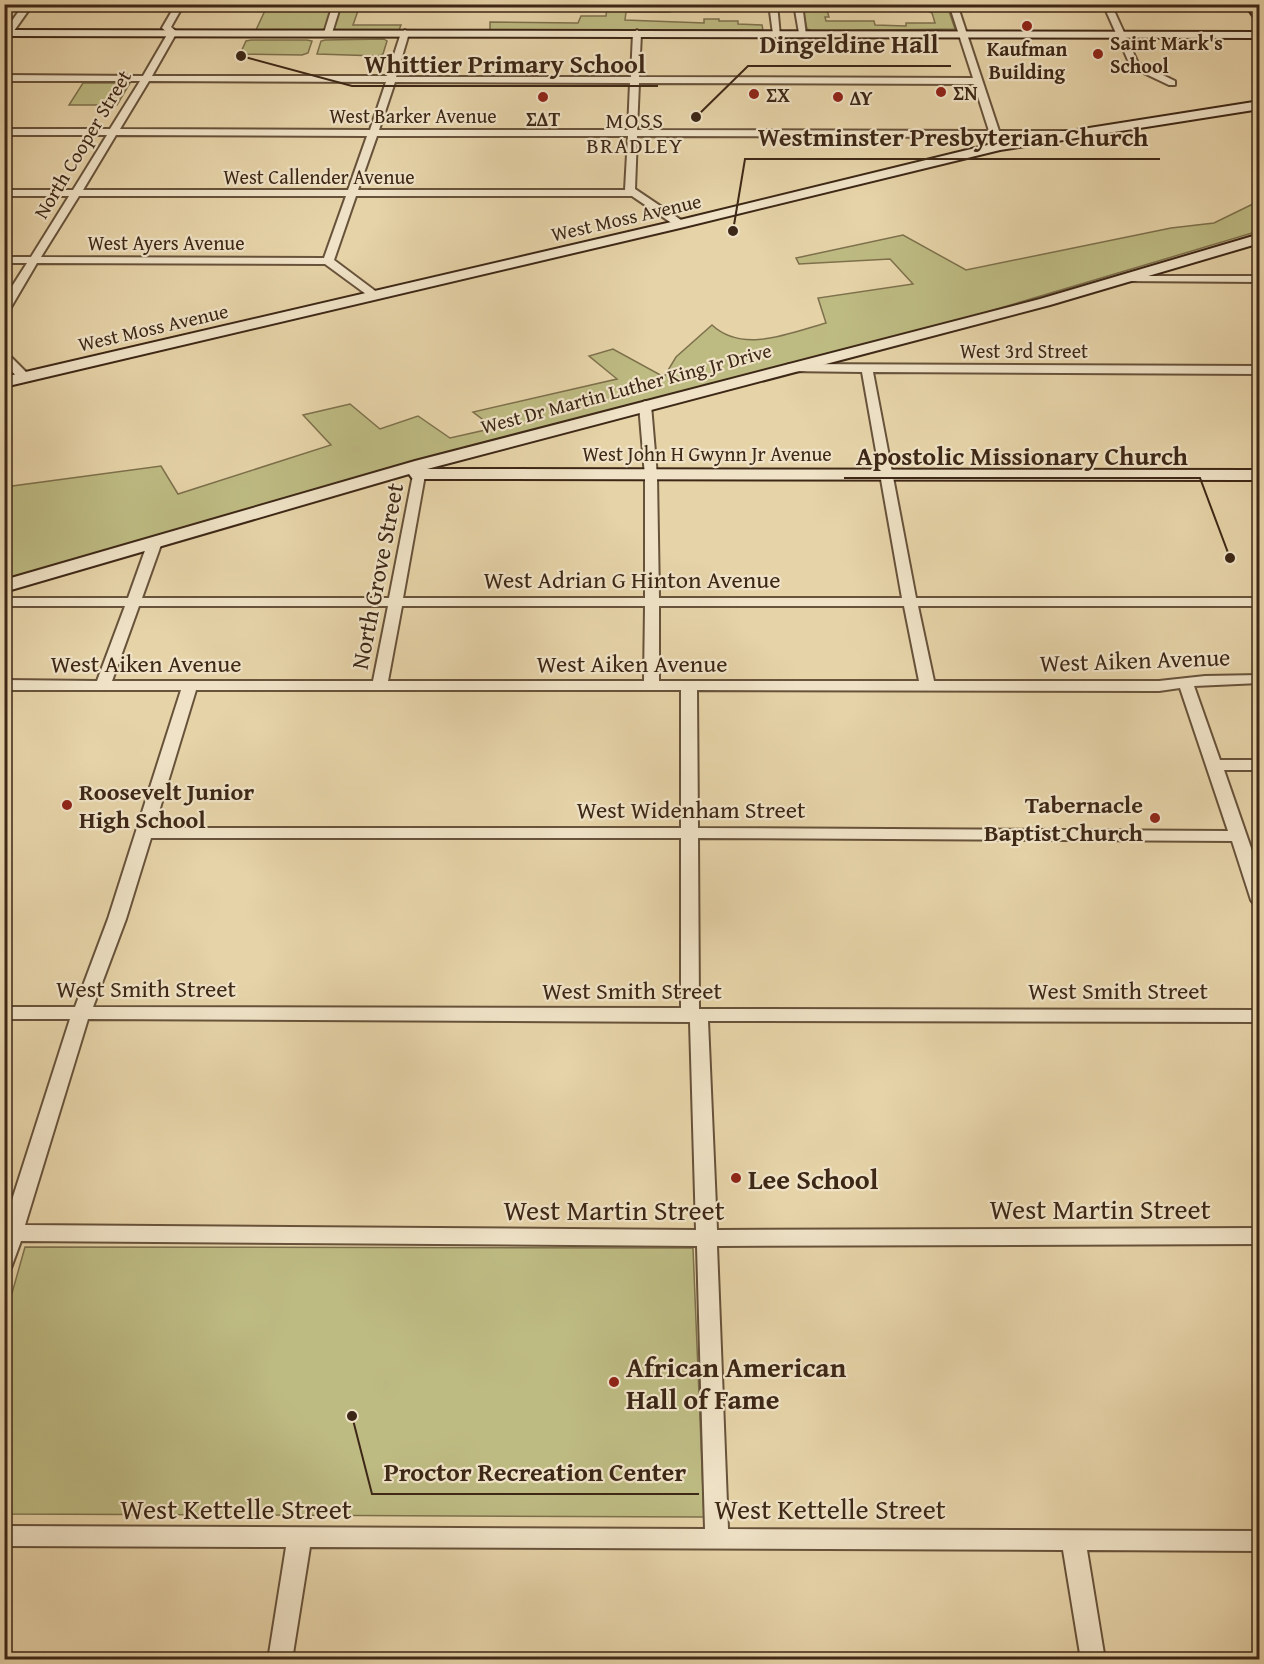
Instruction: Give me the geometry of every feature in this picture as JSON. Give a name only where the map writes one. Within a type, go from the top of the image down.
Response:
[{"type":"street","points":[[6,33],[29,4]]},
{"type":"street","name":"North Cooper Street","points":[[172,31],[166,28],[180,4]]},
{"type":"street","points":[[328,33],[337,4]]},
{"type":"street","points":[[773,4],[777,34]]},
{"type":"street","points":[[798,4],[803,33]]},
{"type":"street","points":[[952,4],[997,140]]},
{"type":"street","points":[[1107,4],[1137,68],[1172,83]]},
{"type":"street","points":[[1250,4],[1260,18]]},
{"type":"street","name":"North Cooper Street","points":[[4,309],[114,133],[172,31],[178,29],[183,20]]},
{"type":"street","points":[[6,33],[172,31],[1260,35]]},
{"type":"street","points":[[374,295],[328,261],[374,133],[405,33]]},
{"type":"street","points":[[637,33],[630,189],[680,224]]},
{"type":"street","points":[[4,78],[979,81]]},
{"type":"street","name":"West Moss Avenue","points":[[4,382],[680,224],[997,140],[1074,134],[1260,105]]},
{"type":"street","name":"West Barker Avenue","points":[[4,132],[633,134],[997,140]]},
{"type":"street","name":"West Callender Avenue","points":[[4,193],[633,193]]},
{"type":"street","name":"West Dr Martin Luther King Jr Drive","points":[[4,586],[645,405],[1125,279],[1260,238]]},
{"type":"street","name":"West Ayers Avenue","points":[[4,260],[328,261]]},
{"type":"street","points":[[1125,279],[1260,279]]},
{"type":"street","points":[[4,356],[24,377]]},
{"type":"street","name":"West 3rd Street","points":[[789,368],[1260,370]]},
{"type":"street","points":[[867,369],[885,476],[927,686]]},
{"type":"street","points":[[645,405],[651,476],[651,685]]},
{"type":"street","name":"West John H Gwynn Jr Avenue","points":[[414,472],[651,476],[1260,475]]},
{"type":"street","name":"North Grove Street","points":[[380,685],[414,472]]},
{"type":"street","points":[[103,685],[155,542]]},
{"type":"street","name":"West Adrian G Hinton Avenue","points":[[4,603],[1260,602]]},
{"type":"street","name":"West Aiken Avenue","points":[[4,685],[1159,687],[1205,680],[1260,679]]},
{"type":"street","points":[[1185,683],[1260,900]]},
{"type":"street","points":[[688,685],[695,1016],[707,1238],[717,1537]]},
{"type":"street","points":[[4,1262],[9,1233],[81,1014],[117,919],[190,686]]},
{"type":"street","points":[[1215,765],[1260,765]]},
{"type":"street","name":"West Widenham Street","points":[[144,833],[690,832],[1238,836]]},
{"type":"street","name":"West Smith Street","points":[[4,1013],[1260,1016]]},
{"type":"street","name":"West Martin Street","points":[[9,1233],[707,1238],[1260,1236]]},
{"type":"street","name":"West Kettelle Street","points":[[4,1536],[299,1539],[717,1537],[1260,1541]]},
{"type":"street","points":[[280,1659],[299,1539]]},
{"type":"street","points":[[1073,1540],[1093,1659]]},
{"type":"shaded area","points":[[268,4],[360,5],[353,25],[401,25],[399,30],[256,30]]},
{"type":"shaded area","points":[[673,4],[673,10],[670,12],[626,12],[625,20],[704,23],[704,19],[719,19],[719,21],[738,21],[738,24],[762,25],[763,30],[490,30],[490,22],[578,23],[581,16],[606,16],[607,5]]},
{"type":"shaded area","points":[[802,5],[825,5],[816,7],[817,10],[827,10],[829,17],[825,17],[826,21],[874,21],[875,25],[906,26],[906,23],[935,23],[932,13],[921,8],[926,5],[947,5],[955,29],[812,31],[807,29]]},
{"type":"shaded area","points":[[384,39],[387,41],[383,54],[379,56],[317,54],[321,41],[325,40]]},
{"type":"shaded area","points":[[246,41],[312,41],[308,53],[302,55],[240,54]]},
{"type":"shaded area","points":[[83,83],[130,83],[117,105],[69,105]]},
{"type":"shaded area","points":[[1259,201],[1259,231],[873,346],[547,426],[5,579],[4,554],[10,553],[5,538],[5,487],[161,466],[178,494],[331,445],[303,415],[350,404],[380,429],[418,416],[450,438],[494,428],[473,412],[617,379],[589,356],[613,349],[664,377],[676,357],[712,325],[724,334],[738,338],[752,340],[782,336],[826,323],[818,298],[913,284],[890,259],[799,264],[796,258],[903,235],[966,270],[1171,228],[1214,223]]},
{"type":"shaded area","points":[[25,1247],[693,1248],[704,1517],[5,1514],[5,1318]]},
{"type":"place","name":"Kaufman Building","points":[[1027,26]]},
{"type":"place","name":"Saint Mark's School","points":[[1098,54]]},
{"type":"place","name":"Whittier Primary School","points":[[241,56]]},
{"type":"place","name":"ΣΝ","points":[[941,92]]},
{"type":"place","name":"ΣΧ","points":[[754,94]]},
{"type":"place","name":"ΣΔΤ","points":[[543,97]]},
{"type":"place","name":"ΔΥ","points":[[838,97]]},
{"type":"place","name":"Dingeldine Hall","points":[[696,117]]},
{"type":"place","name":"Westminster Presbyterian Church","points":[[733,231]]},
{"type":"place","name":"Apostolic Missionary Church","points":[[1230,558]]},
{"type":"place","name":"Roosevelt Junior High School","points":[[67,805]]},
{"type":"place","name":"Tabernacle Baptist Church","points":[[1155,818]]},
{"type":"place","name":"Lee School","points":[[736,1178]]},
{"type":"place","name":"African American Hall of Fame","points":[[614,1382]]},
{"type":"place","name":"Proctor Recreation Center","points":[[352,1416]]},
{"type":"district","name":"MOSS BRADLEY","points":[[635,132]]}]
